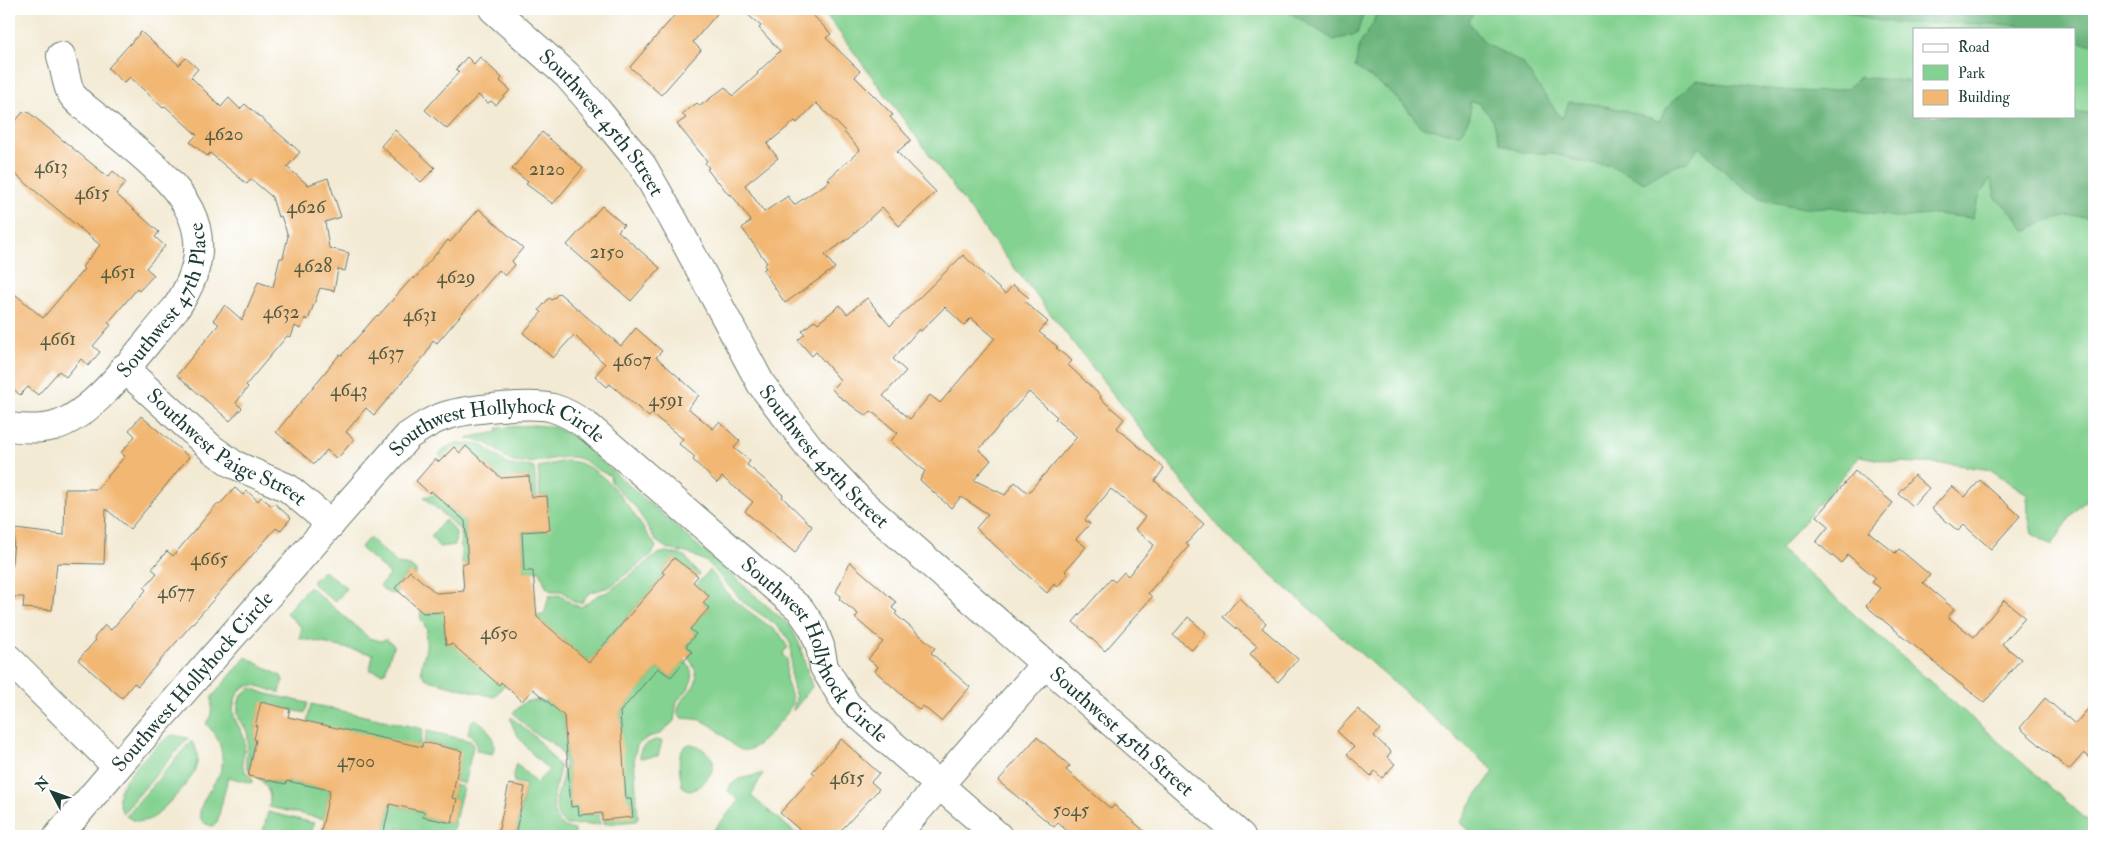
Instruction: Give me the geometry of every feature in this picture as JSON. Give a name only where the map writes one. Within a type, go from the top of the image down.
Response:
[{"type":"street","name":"Southwest 45th Street","points":[[493,9],[567,75],[642,165],[761,384],[810,448],[862,503],[1241,836]]},
{"type":"street","name":"Southwest 47th Place","points":[[9,427],[30,429],[54,426],[74,418],[93,404],[176,308],[187,291],[195,272],[198,252],[197,231],[190,210],[180,192],[165,176],[71,95],[61,56]]},
{"type":"street","name":"Southwest Paige Street","points":[[124,368],[212,449],[233,464],[288,488],[331,524]]},
{"type":"street","name":"Southwest Hollyhock Circle","points":[[58,836],[408,436],[426,424],[446,415],[530,405],[553,408],[574,416],[590,428],[800,609],[813,628],[820,646],[824,667],[847,705],[998,836]]},
{"type":"street","points":[[9,659],[117,767]]},
{"type":"street","points":[[895,836],[1044,664]]},
{"type":"green space","points":[[822,9],[2094,9],[2094,491],[2072,515],[2052,545],[2032,534],[2027,494],[1991,470],[1951,464],[1891,462],[1860,456],[1780,549],[2094,826],[2094,836],[1475,836],[1460,823],[1469,806],[1494,771],[1226,535],[991,238]]},
{"type":"green space","points":[[1289,9],[1365,9],[1357,34],[1334,40],[1290,13]]},
{"type":"green space","points":[[1377,9],[1430,9],[1430,11],[1443,13],[1447,9],[1477,9],[1468,21],[1485,43],[1522,63],[1562,119],[1569,102],[1615,108],[1659,121],[1668,106],[1696,80],[1774,90],[1818,92],[1848,87],[1859,77],[1913,82],[1913,118],[2076,118],[2076,114],[2094,112],[2094,217],[2058,218],[2042,222],[2026,232],[2014,214],[1996,199],[1991,178],[1981,193],[1972,218],[1935,214],[1901,218],[1832,207],[1804,208],[1763,200],[1735,181],[1699,147],[1687,162],[1666,170],[1644,183],[1612,166],[1582,162],[1552,153],[1524,153],[1500,143],[1493,120],[1479,103],[1470,102],[1470,117],[1460,134],[1447,133],[1420,126],[1391,93],[1355,67],[1360,44],[1373,24]]},
{"type":"green space","points":[[1841,9],[2094,9],[2094,45],[2076,41],[2076,28],[2026,28],[2017,25],[1959,23],[1902,23],[1867,19]]},
{"type":"green space","points":[[534,425],[554,427],[575,438],[790,626],[799,643],[812,687],[793,711],[796,698],[791,677],[791,645],[785,634],[775,624],[743,602],[707,562],[691,554],[668,549],[656,541],[636,508],[611,482],[610,475],[582,460],[572,457],[529,463],[514,462],[505,458],[487,443],[467,439],[498,432],[497,428]]},
{"type":"green space","points":[[457,443],[482,445],[509,465],[533,467],[537,497],[531,497],[529,476],[501,478],[466,447],[460,453],[454,447],[443,459],[439,454],[449,446]]},
{"type":"green space","points":[[565,461],[578,463],[590,468],[612,486],[656,547],[651,555],[609,587],[589,593],[582,603],[574,602],[562,591],[551,591],[546,587],[540,571],[524,571],[522,532],[549,530],[547,496],[540,496],[538,467]]},
{"type":"green space","points":[[435,494],[465,521],[468,563],[462,564],[460,530],[424,497]]},
{"type":"green space","points":[[445,520],[456,532],[455,545],[439,547],[431,536]]},
{"type":"green space","points":[[369,538],[398,564],[410,566],[416,571],[416,576],[409,571],[395,588],[399,592],[391,594],[380,586],[390,574],[360,548]]},
{"type":"green space","points":[[666,552],[685,556],[700,574],[698,576],[674,558],[662,571],[668,577],[661,578],[589,662],[536,615],[544,615],[549,596],[561,595],[572,604],[581,607],[598,595],[608,592],[658,554]]},
{"type":"green space","points":[[710,570],[732,599],[780,634],[788,648],[784,651],[783,655],[787,659],[786,678],[792,698],[791,705],[773,730],[751,749],[737,748],[716,729],[705,722],[682,718],[678,714],[679,706],[692,689],[696,676],[688,657],[692,652],[686,646],[696,634],[690,629],[709,608],[703,603],[709,596],[696,585]]},
{"type":"green space","points":[[324,571],[347,588],[335,602],[313,584],[313,580]]},
{"type":"green space","points":[[307,588],[311,588],[369,638],[381,641],[386,639],[394,645],[386,671],[382,673],[370,670],[373,654],[299,638],[302,628],[286,613]]},
{"type":"green space","points":[[424,609],[428,613],[457,611],[444,619],[446,644],[454,644],[499,684],[503,680],[506,683],[494,697],[429,680],[422,674],[427,630],[421,619],[421,611]]},
{"type":"green space","points":[[246,657],[281,676],[283,680],[280,693],[250,685],[240,691],[236,697],[233,711],[245,745],[242,763],[253,780],[251,783],[228,777],[217,823],[212,826],[203,822],[200,816],[201,808],[222,767],[222,755],[217,738],[206,724],[211,715],[212,697]]},
{"type":"green space","points":[[685,660],[691,670],[692,679],[688,689],[677,701],[674,721],[660,734],[648,737],[637,745],[634,758],[638,819],[635,821],[604,824],[604,820],[633,816],[631,799],[622,800],[620,712],[658,668],[671,677]]},
{"type":"green space","points":[[251,688],[267,694],[308,703],[305,713],[261,703],[255,726],[257,726],[254,739],[256,740],[249,770],[246,763],[247,733],[240,720],[238,704],[241,695]]},
{"type":"green space","points":[[528,701],[548,701],[564,716],[571,806],[578,806],[579,815],[597,814],[597,809],[599,809],[600,824],[567,825],[560,819],[557,812],[557,804],[564,759],[559,749],[530,730],[513,713],[523,703]]},
{"type":"green space","points":[[311,704],[423,729],[419,747],[307,722]]},
{"type":"green space","points":[[511,717],[536,738],[560,767],[554,796],[555,814],[558,821],[565,827],[575,830],[575,836],[515,836],[526,785],[514,782],[513,775],[516,763],[536,783],[549,770],[519,738]]},
{"type":"green space","points":[[474,719],[483,724],[493,739],[494,749],[492,754],[477,751],[475,740],[468,733],[471,722]]},
{"type":"green space","points":[[427,731],[471,741],[473,747],[464,784],[455,781],[461,751],[424,742]]},
{"type":"green space","points":[[173,735],[188,738],[123,813],[119,803],[120,789],[138,765],[167,738]]},
{"type":"green space","points":[[655,740],[662,741],[658,756],[640,758],[641,749]]},
{"type":"green space","points":[[191,741],[197,751],[197,761],[189,781],[157,815],[142,821],[130,819],[126,816]]},
{"type":"green space","points":[[690,744],[698,746],[705,751],[712,758],[713,765],[710,775],[706,780],[698,787],[689,791],[682,786],[679,762],[682,751]]},
{"type":"green space","points":[[763,773],[751,796],[799,836],[708,836],[739,801],[728,791],[730,786],[742,778]]},
{"type":"green space","points":[[258,778],[286,784],[287,781],[330,790],[324,819],[269,807],[270,798],[268,791]]},
{"type":"green space","points":[[455,785],[463,787],[453,830],[449,836],[430,835],[399,827],[397,836],[383,836],[390,804],[424,812],[423,817],[452,823],[457,799],[452,798]]},
{"type":"green space","points":[[268,812],[314,823],[311,836],[262,836]]},
{"type":"building","points":[[680,9],[721,9],[693,42],[701,50],[661,95],[630,67]]},
{"type":"building","points":[[741,9],[807,9],[831,34],[826,38],[860,71],[855,77],[893,115],[890,117],[911,140],[897,152],[936,192],[899,226],[882,207],[849,238],[825,255],[835,268],[785,303],[763,270],[766,268],[764,265],[767,263],[742,228],[751,221],[731,194],[729,195],[707,169],[709,168],[705,163],[707,161],[677,124],[686,118],[682,114],[697,103],[700,106],[725,87],[733,96],[780,51],[759,28],[761,26]],"holes":[[[816,103],[845,131],[860,150],[828,179],[830,181],[794,205],[788,196],[764,212],[745,185],[778,158],[767,144],[795,121],[797,123]]]},
{"type":"building","points":[[141,32],[179,65],[186,58],[198,69],[191,77],[221,107],[229,98],[240,109],[245,104],[300,152],[287,167],[308,185],[328,178],[341,217],[325,222],[329,248],[349,253],[345,271],[338,269],[334,291],[320,288],[308,320],[305,318],[300,329],[295,326],[291,337],[287,336],[246,385],[248,387],[236,403],[242,408],[230,421],[177,375],[219,324],[213,320],[225,305],[242,320],[258,282],[273,287],[288,236],[281,216],[278,217],[272,197],[251,179],[247,184],[210,153],[207,156],[190,142],[197,135],[165,106],[163,108],[130,77],[124,83],[108,68]]},
{"type":"building","points":[[467,57],[474,64],[480,57],[502,78],[500,81],[510,90],[496,105],[491,101],[488,103],[478,95],[447,129],[425,110],[459,72],[456,69]]},
{"type":"building","points":[[27,111],[108,177],[113,171],[126,183],[116,194],[159,232],[155,237],[165,246],[146,268],[154,275],[139,291],[137,289],[108,323],[111,325],[93,346],[100,352],[88,366],[81,359],[66,377],[59,371],[38,395],[28,387],[20,395],[9,385],[9,289],[43,318],[84,269],[82,267],[100,245],[9,169],[9,129],[23,112]]},
{"type":"building","points":[[395,130],[435,168],[421,182],[381,146]]},
{"type":"building","points":[[542,132],[583,168],[553,204],[526,184],[528,182],[512,169]]},
{"type":"building","points":[[602,206],[624,225],[618,231],[660,268],[631,301],[567,245]]},
{"type":"building","points":[[479,209],[523,248],[512,261],[515,265],[505,276],[499,270],[437,343],[433,340],[426,354],[374,415],[366,408],[346,432],[354,439],[337,459],[327,450],[314,464],[276,432],[340,354],[342,355],[377,315],[413,277],[414,279],[448,240],[450,242]]},
{"type":"building","points":[[963,255],[1005,294],[1013,285],[1029,298],[1025,302],[1048,322],[1039,332],[1072,361],[1068,365],[1101,396],[1100,398],[1124,419],[1117,428],[1164,468],[1155,481],[1204,524],[1186,544],[1189,546],[1148,593],[1152,597],[1105,651],[1073,622],[1111,579],[1115,582],[1124,572],[1128,576],[1154,545],[1135,529],[1145,517],[1111,489],[1085,520],[1090,524],[1076,539],[1086,547],[1065,571],[1068,574],[1057,587],[1054,584],[1047,593],[976,528],[988,514],[961,497],[951,508],[920,480],[925,471],[890,441],[898,433],[871,411],[866,416],[837,395],[832,389],[840,380],[816,352],[812,356],[798,340],[805,334],[802,331],[815,320],[818,323],[840,305],[847,314],[867,298],[890,326]],"holes":[[[945,307],[964,325],[971,318],[995,338],[940,403],[930,395],[910,419],[883,396],[906,371],[893,359],[919,329],[921,331]],[[1029,392],[1057,417],[1055,419],[1077,437],[1028,493],[1015,482],[1005,495],[974,480],[991,460],[979,450]]]},
{"type":"building","points":[[559,293],[621,346],[636,328],[662,351],[656,357],[699,395],[688,408],[713,429],[719,422],[740,441],[734,448],[750,461],[747,465],[783,495],[782,497],[812,526],[795,553],[745,511],[753,502],[722,477],[717,483],[693,460],[695,457],[679,444],[683,439],[652,414],[649,417],[610,384],[607,387],[595,376],[605,364],[574,335],[553,358],[523,333],[542,312],[539,310],[549,298],[552,300]]},
{"type":"building","points":[[141,416],[189,457],[130,529],[106,509],[104,564],[57,563],[52,610],[23,608],[24,597],[9,597],[15,529],[64,535],[65,489],[97,489],[125,456],[121,453],[135,436],[129,430]]},
{"type":"building","points":[[466,446],[501,478],[529,476],[531,497],[547,496],[550,530],[522,532],[524,571],[533,571],[537,617],[589,662],[665,574],[662,572],[674,558],[698,576],[693,582],[709,596],[703,603],[709,608],[690,629],[696,634],[686,646],[692,652],[671,677],[658,668],[620,712],[626,799],[631,799],[633,817],[602,820],[602,813],[579,815],[578,806],[571,807],[564,716],[533,689],[522,701],[501,682],[499,685],[452,644],[446,645],[443,612],[423,613],[395,588],[410,571],[436,593],[464,591],[462,564],[468,563],[465,521],[431,491],[429,493],[416,481],[435,459],[439,462],[454,447],[460,453]]},
{"type":"building","points":[[1855,471],[1893,503],[1869,532],[1895,553],[1899,549],[1930,575],[1923,583],[1954,609],[1948,617],[1974,637],[2004,600],[2025,617],[2002,644],[2021,659],[1984,703],[1866,606],[1880,588],[1872,582],[1876,578],[1848,555],[1841,563],[1816,542],[1829,526],[1817,516]]},
{"type":"building","points":[[1914,475],[1929,488],[1913,506],[1898,493]]},
{"type":"building","points":[[1980,480],[2020,516],[1991,549],[1964,525],[1958,531],[1932,509],[1952,486],[1965,497]]},
{"type":"building","points":[[235,488],[243,495],[247,491],[258,501],[261,497],[272,506],[274,503],[291,518],[280,531],[276,528],[138,686],[134,683],[122,698],[78,660],[96,640],[94,638],[105,625],[111,630],[146,590],[144,588],[157,573],[152,569],[167,551],[173,556],[217,504],[219,505]]},
{"type":"building","points":[[850,562],[896,602],[892,608],[897,612],[895,614],[935,648],[931,653],[970,687],[941,721],[923,706],[919,710],[875,671],[878,667],[868,659],[883,642],[855,618],[858,614],[839,599],[841,596],[836,592]]},
{"type":"building","points":[[1239,598],[1266,623],[1262,628],[1298,659],[1278,682],[1250,654],[1257,646],[1223,617]]},
{"type":"building","points":[[1188,617],[1206,633],[1192,650],[1173,635]]},
{"type":"building","points":[[2045,698],[2075,724],[2094,702],[2094,761],[2084,753],[2069,770],[2020,728]]},
{"type":"building","points":[[261,702],[290,709],[288,717],[422,747],[423,742],[462,751],[452,798],[457,799],[452,823],[423,817],[424,812],[390,804],[383,836],[320,836],[330,790],[287,781],[286,784],[248,776],[256,740],[254,739],[257,726],[255,726]]},
{"type":"building","points":[[1358,709],[1380,729],[1374,736],[1391,752],[1387,757],[1395,764],[1382,778],[1375,771],[1371,776],[1347,754],[1354,747],[1337,731]]},
{"type":"building","points":[[1037,737],[1070,766],[1066,770],[1111,809],[1114,805],[1150,836],[1073,836],[1058,823],[1054,827],[998,781]]},
{"type":"building","points":[[841,739],[879,773],[871,782],[879,789],[836,836],[807,836],[780,813],[815,774],[812,772]]},
{"type":"building","points":[[509,784],[525,787],[515,836],[498,833]]}]
